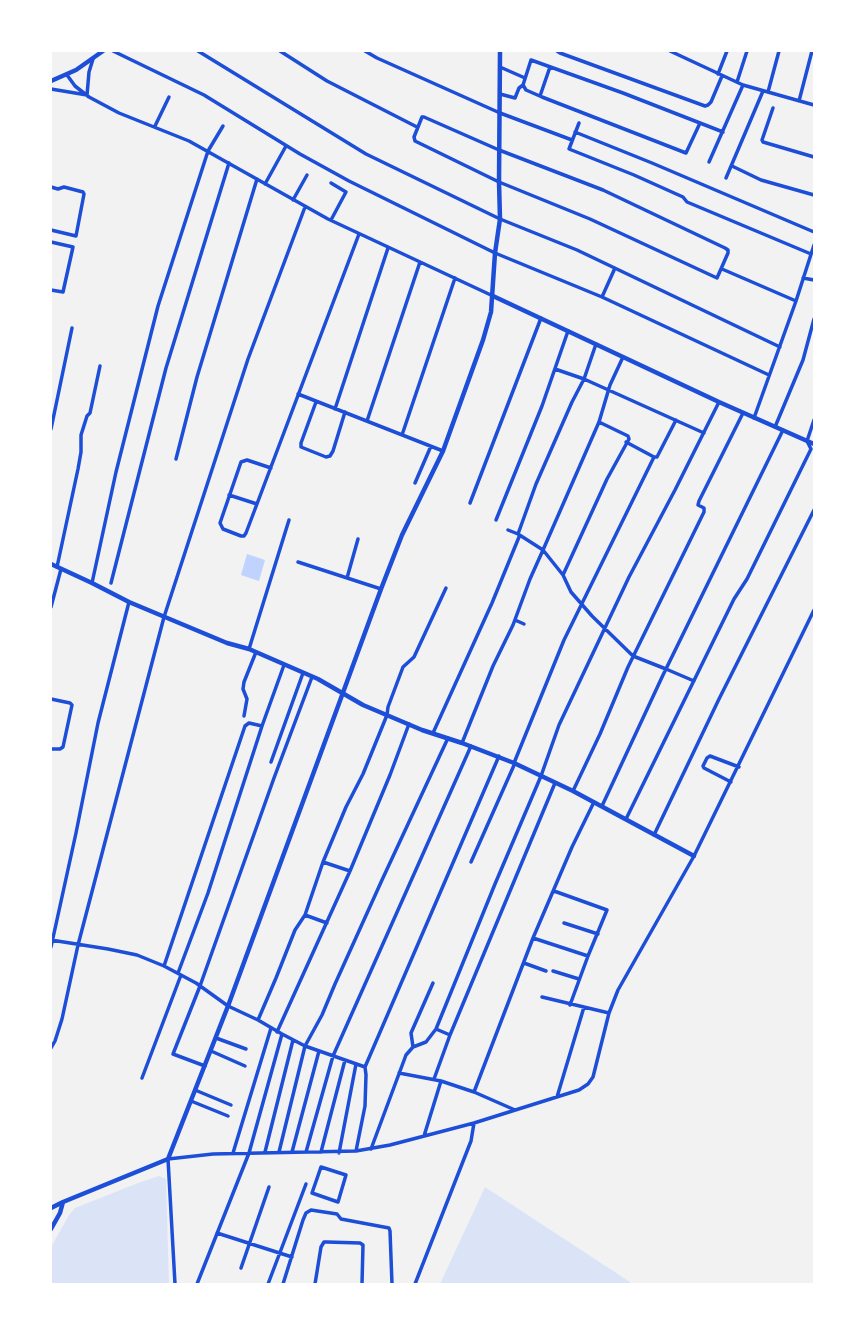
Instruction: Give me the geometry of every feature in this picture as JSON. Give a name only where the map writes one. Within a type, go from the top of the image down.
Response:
[{"type":"street","points":[[51,81],[67,74],[93,59],[103,51]]},
{"type":"street","points":[[113,51],[204,95],[286,146],[349,181],[495,253],[602,297],[770,375]]},
{"type":"street","points":[[198,51],[366,154],[500,218],[577,250],[780,347]]},
{"type":"street","points":[[280,51],[327,81],[417,127]]},
{"type":"street","points":[[365,51],[377,58],[500,112],[572,140]]},
{"type":"street","points":[[176,1284],[168,1160],[228,1006],[402,534],[444,451],[483,340],[491,312],[495,253],[500,218],[500,51]]},
{"type":"street","points":[[557,51],[567,56],[705,106],[711,102],[727,51]]},
{"type":"street","points":[[670,51],[743,85],[814,105]]},
{"type":"street","points":[[737,82],[747,51]]},
{"type":"street","points":[[768,92],[780,51]]},
{"type":"street","points":[[798,101],[812,51]]},
{"type":"street","points":[[87,95],[89,72],[93,59]]},
{"type":"street","points":[[500,94],[516,98],[519,88],[523,85],[526,78],[531,60],[723,132]]},
{"type":"street","points":[[500,67],[526,78]]},
{"type":"street","points":[[540,96],[550,67]]},
{"type":"street","points":[[67,74],[75,86],[87,95],[119,113],[155,126],[189,141],[305,207],[331,220],[719,402],[814,444]]},
{"type":"street","points":[[523,85],[526,90],[540,96],[686,153],[700,123]]},
{"type":"street","points":[[709,162],[743,85]]},
{"type":"street","points":[[51,89],[87,95]]},
{"type":"street","points":[[726,178],[763,90]]},
{"type":"street","points":[[155,126],[169,97]]},
{"type":"street","points":[[773,108],[762,140],[763,142],[814,156]]},
{"type":"street","points":[[424,117],[499,150],[603,190],[725,248],[728,250],[728,253],[717,278],[590,219],[499,182],[413,139],[420,119],[424,117]]},
{"type":"street","points":[[579,123],[568,150],[634,175],[683,197],[687,202],[811,254]]},
{"type":"street","points":[[92,583],[116,472],[160,299],[208,151],[223,126]]},
{"type":"street","points":[[575,132],[814,232]]},
{"type":"street","points":[[264,184],[286,146]]},
{"type":"street","points":[[111,583],[166,368],[229,163]]},
{"type":"street","points":[[732,166],[761,180],[814,195]]},
{"type":"street","points":[[293,200],[307,175]]},
{"type":"street","points":[[176,459],[197,377],[257,180]]},
{"type":"street","points":[[331,183],[346,192],[331,220]]},
{"type":"street","points":[[51,187],[64,187],[83,192],[84,194],[76,236],[51,230]]},
{"type":"street","points":[[51,1048],[55,1041],[62,1019],[78,945],[164,616],[248,359],[305,207]]},
{"type":"street","points":[[271,468],[247,460],[241,462],[220,523],[223,529],[237,536],[244,536],[246,533],[271,468],[298,394],[360,234]]},
{"type":"street","points":[[51,242],[73,247],[63,292],[51,290]]},
{"type":"street","points":[[754,418],[796,301],[814,245]]},
{"type":"street","points":[[335,409],[388,248]]},
{"type":"street","points":[[367,421],[420,262]]},
{"type":"street","points":[[602,297],[615,268]]},
{"type":"street","points":[[722,269],[796,301]]},
{"type":"street","points":[[402,435],[455,278]]},
{"type":"street","points":[[803,278],[814,280]]},
{"type":"street","points":[[470,503],[541,318]]},
{"type":"street","points":[[775,427],[803,360],[814,319]]},
{"type":"street","points":[[51,430],[72,328]]},
{"type":"street","points":[[496,520],[542,406],[568,331]]},
{"type":"street","points":[[433,733],[492,603],[536,484],[572,402],[584,379],[596,344]]},
{"type":"street","points":[[462,742],[493,666],[515,620],[530,579],[599,422],[608,391],[623,357]]},
{"type":"street","points":[[51,607],[81,452],[81,435],[87,416],[90,413],[100,366]]},
{"type":"street","points":[[555,369],[584,379],[608,391],[633,400],[704,433]]},
{"type":"street","points":[[298,394],[444,451]]},
{"type":"street","points":[[316,402],[301,443],[301,447],[320,455],[326,457],[331,454],[345,412]]},
{"type":"street","points":[[371,1149],[406,1055],[413,1047],[426,1042],[436,1029],[541,776],[559,725],[629,577],[719,402]]},
{"type":"street","points":[[573,791],[634,656],[704,512],[704,508],[698,505],[699,501],[743,413]]},
{"type":"street","points":[[471,862],[515,763],[564,640],[654,457],[657,457],[676,420]]},
{"type":"street","points":[[626,819],[734,599],[747,579],[811,449],[807,441],[814,420]]},
{"type":"street","points":[[563,575],[593,509],[626,442],[629,439],[628,436],[599,422]]},
{"type":"street","points":[[602,806],[666,669],[783,430]]},
{"type":"street","points":[[626,442],[654,457]]},
{"type":"street","points":[[415,483],[431,446]]},
{"type":"street","points":[[229,495],[257,504]]},
{"type":"street","points":[[654,835],[719,699],[814,510]]},
{"type":"street","points":[[249,649],[289,520]]},
{"type":"street","points":[[508,530],[543,550],[563,575],[571,592],[581,604],[634,656],[694,681]]},
{"type":"street","points":[[347,578],[358,539]]},
{"type":"street","points":[[298,562],[381,589]]},
{"type":"street","points":[[51,564],[129,602],[227,643],[249,649],[312,677],[363,705],[409,724],[462,742],[515,763],[602,806],[694,856]]},
{"type":"street","points":[[258,1020],[296,930],[305,915],[323,862],[346,807],[359,785],[387,715],[388,707],[402,667],[414,657],[446,588]]},
{"type":"street","points":[[51,947],[98,723],[129,602]]},
{"type":"street","points":[[51,1208],[168,1160],[213,1154],[339,1152],[371,1149],[474,1123],[579,1090],[588,1084],[593,1077],[609,1013],[626,976],[694,856],[739,767],[814,610]]},
{"type":"street","points":[[515,620],[524,624]]},
{"type":"street","points":[[244,716],[247,699],[243,689],[244,682],[256,652]]},
{"type":"street","points":[[142,1078],[203,906],[262,726],[284,665]]},
{"type":"street","points":[[271,762],[303,673]]},
{"type":"street","points":[[205,1066],[173,1054],[200,986],[274,778],[312,677]]},
{"type":"street","points":[[51,698],[70,703],[72,705],[63,747],[60,749],[51,749]]},
{"type":"street","points":[[164,966],[245,726],[249,723],[262,726]]},
{"type":"street","points":[[277,1032],[350,871],[390,775],[409,724]]},
{"type":"street","points":[[279,1152],[305,1046],[322,1015],[448,738]]},
{"type":"street","points":[[306,1152],[333,1056],[471,746]]},
{"type":"street","points":[[356,1151],[365,1106],[365,1067],[499,756]]},
{"type":"street","points":[[731,782],[704,768],[703,766],[707,758],[710,756],[739,767]]},
{"type":"street","points":[[434,1079],[450,1035],[555,783]]},
{"type":"street","points":[[474,1092],[533,938],[572,847],[594,802]]},
{"type":"street","points":[[323,862],[350,871]]},
{"type":"street","points":[[554,891],[607,910],[570,1005]]},
{"type":"street","points":[[305,915],[327,923]]},
{"type":"street","points":[[564,923],[598,934]]},
{"type":"street","points":[[533,938],[588,956]]},
{"type":"street","points":[[52,941],[108,949],[137,955],[179,974],[200,986],[228,1006],[258,1020],[277,1032],[305,1046],[365,1067]]},
{"type":"street","points":[[524,963],[546,971]]},
{"type":"street","points":[[553,970],[579,979]]},
{"type":"street","points":[[413,1047],[411,1034],[433,983]]},
{"type":"street","points":[[542,997],[570,1005],[609,1013]]},
{"type":"street","points":[[557,1097],[584,1007]]},
{"type":"street","points":[[233,1153],[271,1028]]},
{"type":"street","points":[[436,1029],[450,1035]]},
{"type":"street","points":[[197,1284],[249,1153],[282,1034]]},
{"type":"street","points":[[216,1038],[246,1049]]},
{"type":"street","points":[[265,1152],[293,1040]]},
{"type":"street","points":[[292,1152],[319,1051]]},
{"type":"street","points":[[210,1052],[245,1066]]},
{"type":"street","points":[[321,1152],[345,1060]]},
{"type":"street","points":[[339,1152],[356,1064]]},
{"type":"street","points":[[399,1073],[441,1081],[474,1092],[515,1110]]},
{"type":"street","points":[[424,1136],[441,1081]]},
{"type":"street","points":[[195,1090],[231,1105]]},
{"type":"street","points":[[191,1101],[228,1116]]},
{"type":"street","points":[[415,1284],[471,1141],[474,1123]]},
{"type":"street","points":[[304,1191],[338,1202],[346,1175],[321,1167],[312,1193]]},
{"type":"street","points":[[268,1284],[306,1184]]},
{"type":"street","points":[[241,1268],[270,1187]]},
{"type":"street","points":[[51,1229],[64,1202]]},
{"type":"street","points":[[283,1284],[303,1220],[309,1210],[334,1213],[341,1219],[387,1227],[390,1231],[392,1284]]},
{"type":"street","points":[[218,1233],[292,1258]]},
{"type":"street","points":[[315,1284],[321,1247],[324,1242],[327,1242],[360,1243],[363,1245],[362,1284]]},
{"type":"shaded area","points":[[159,1176],[166,1179],[169,1284],[51,1284],[51,1247],[69,1215],[75,1208]]},
{"type":"shaded area","points":[[485,1187],[630,1282],[630,1284],[440,1284]]},
{"type":"water","points":[[247,554],[265,560],[259,581],[241,575]]}]
